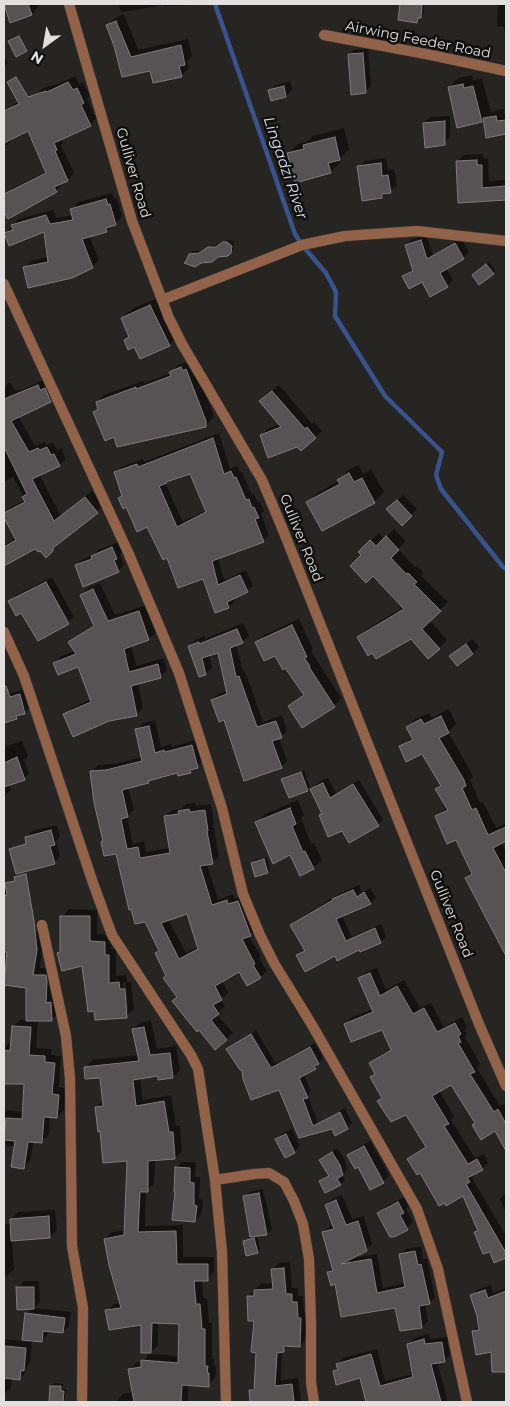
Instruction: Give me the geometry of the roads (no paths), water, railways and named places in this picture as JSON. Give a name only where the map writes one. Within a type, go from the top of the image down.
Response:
[{"type":"street","name":"Gulliver Road","points":[[69,4],[132,221],[169,318],[182,344],[266,488],[479,1024],[505,1081]]},
{"type":"street","name":"Airwing Feeder Road","points":[[324,36],[431,55],[506,71]]},
{"type":"street","points":[[162,300],[302,245],[345,236],[417,231],[506,240]]},
{"type":"street","points":[[4,284],[128,552],[180,673],[219,799],[243,894],[260,935],[274,963],[312,1025],[417,1209],[438,1269],[467,1402]]},
{"type":"street","points":[[4,632],[24,676],[112,935],[191,1055],[198,1069],[215,1180],[222,1252],[226,1402]]},
{"type":"street","points":[[42,925],[66,1036],[70,1078],[72,1246],[83,1308],[82,1402]]},
{"type":"street","points":[[215,1180],[269,1173],[284,1182],[294,1201],[303,1224],[309,1259],[311,1382],[314,1402]]},
{"type":"waterway","name":"Lingadzi River","points":[[215,4],[295,234],[326,273],[336,292],[335,316],[385,396],[442,452],[436,475],[441,489],[506,569]]}]
